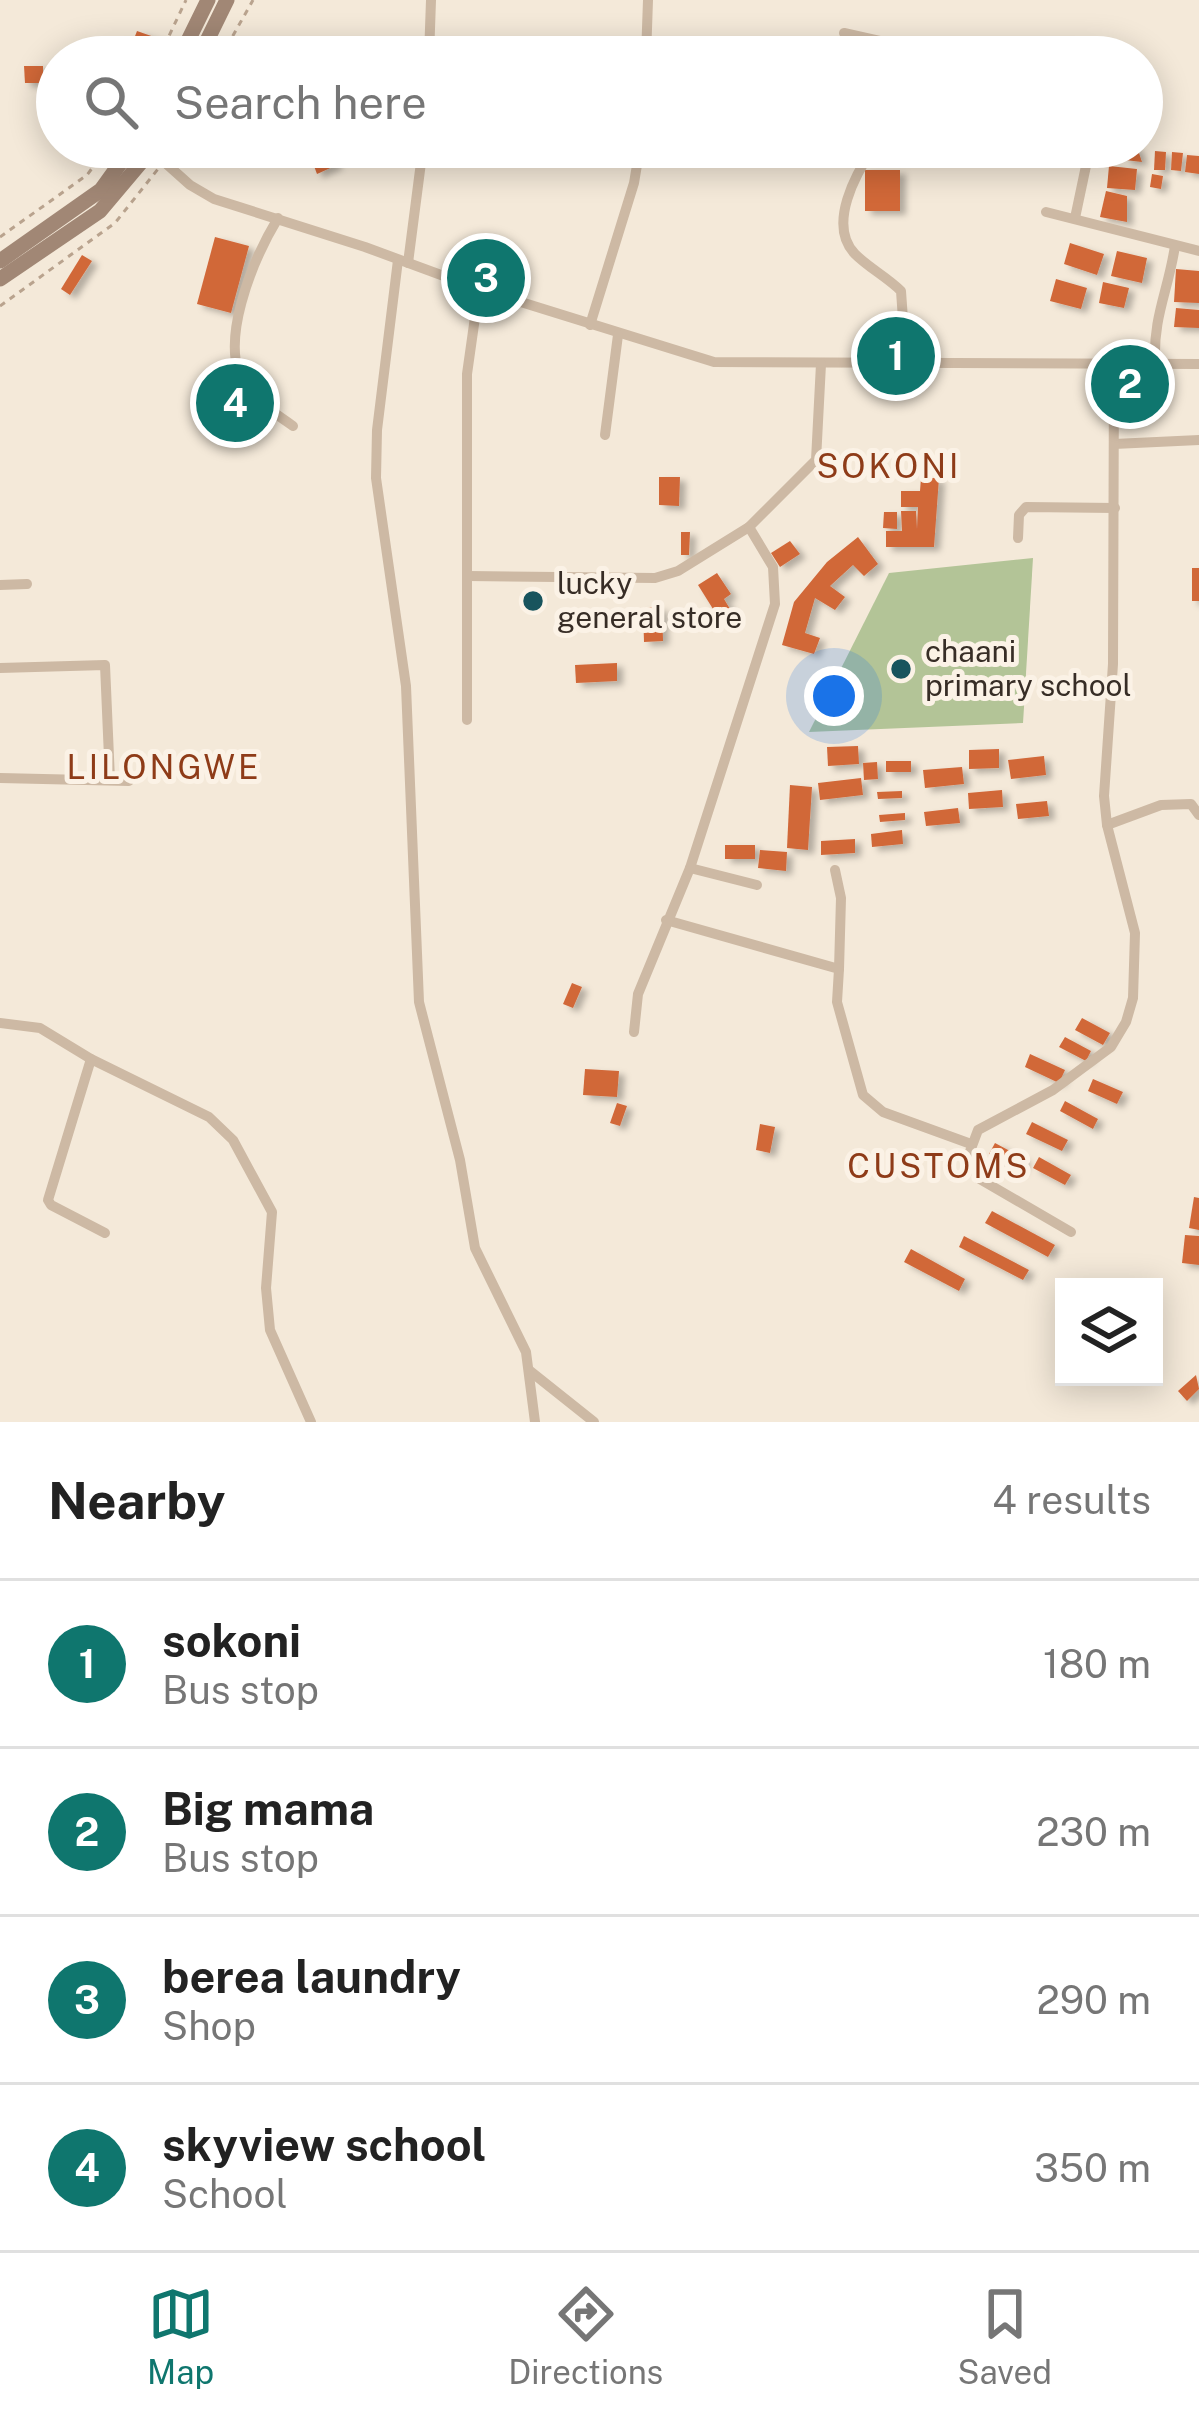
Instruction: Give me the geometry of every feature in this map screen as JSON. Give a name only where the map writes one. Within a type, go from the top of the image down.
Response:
[{"type":"main road","points":[[190,36],[208,0]]},
{"type":"main road","points":[[209,36],[227,0]]},
{"type":"main road","points":[[0,261],[101,190],[117,168]]},
{"type":"main road","points":[[0,279],[100,211],[137,168]]},
{"type":"street","points":[[430,36],[431,0]]},
{"type":"street","points":[[647,36],[648,0]]},
{"type":"street","points":[[844,33],[857,36]]},
{"type":"street","points":[[169,168],[202,192],[479,289],[715,362],[1199,364]]},
{"type":"street","points":[[419,168],[377,430],[376,478],[406,686],[418,1002],[460,1160],[475,1248],[526,1352],[535,1422]]},
{"type":"street","points":[[590,325],[636,168]]},
{"type":"street","points":[[861,168],[848,189],[844,226],[851,251],[901,291],[906,362]]},
{"type":"street","points":[[1075,218],[1086,168]]},
{"type":"street","points":[[1046,212],[1199,251]]},
{"type":"street","points":[[278,218],[250,272],[235,356],[250,393],[293,425]]},
{"type":"street","points":[[1155,364],[1155,321],[1175,247]]},
{"type":"street","points":[[467,720],[467,374],[479,289]]},
{"type":"street","points":[[604,435],[618,334]]},
{"type":"street","points":[[468,576],[655,578],[699,560],[749,527],[816,460],[821,364]]},
{"type":"street","points":[[1071,1232],[978,1178],[968,1154],[978,1130],[1085,1069],[1111,1047],[1133,998],[1136,933],[1107,825],[1104,796],[1113,664],[1114,365]]},
{"type":"street","points":[[1114,445],[1199,440]]},
{"type":"street","points":[[1018,538],[1019,514],[1026,507],[1115,508]]},
{"type":"street","points":[[634,1032],[638,994],[690,868],[775,604],[773,567],[749,527]]},
{"type":"street","points":[[0,585],[28,584]]},
{"type":"street","points":[[0,668],[105,665],[110,780]]},
{"type":"street","points":[[0,778],[129,781]]},
{"type":"street","points":[[1107,825],[1161,805],[1191,804],[1199,815]]},
{"type":"street","points":[[690,868],[758,885]]},
{"type":"street","points":[[835,870],[841,898],[836,1002],[863,1095],[884,1112],[971,1144]]},
{"type":"street","points":[[667,920],[839,968]]},
{"type":"street","points":[[0,1023],[40,1028],[91,1059],[209,1117],[233,1140],[272,1212],[266,1288],[270,1330],[311,1422]]},
{"type":"street","points":[[91,1059],[48,1200],[105,1233]]},
{"type":"street","points":[[530,1371],[594,1422]]},
{"type":"path","points":[[169,36],[186,0]]},
{"type":"path","points":[[233,36],[253,0]]},
{"type":"path","points":[[0,237],[92,168]]},
{"type":"green space","points":[[1033,558],[1023,723],[809,732],[889,573]]},
{"type":"building","points":[[24,66],[36,66],[36,83],[25,83]]},
{"type":"building","points":[[1172,152],[1183,153],[1181,171],[1171,170]]},
{"type":"building","points":[[1187,155],[1199,156],[1199,174],[1185,172]]},
{"type":"building","points":[[1109,168],[1137,169],[1135,190],[1107,188]]},
{"type":"building","points":[[865,170],[900,170],[900,211],[865,211]]},
{"type":"building","points":[[1152,174],[1163,176],[1161,189],[1150,187]]},
{"type":"building","points":[[1106,191],[1127,196],[1127,222],[1100,217]]},
{"type":"building","points":[[215,237],[249,246],[231,313],[197,304]]},
{"type":"building","points":[[1070,243],[1104,254],[1097,275],[1064,264]]},
{"type":"building","points":[[1117,251],[1147,258],[1142,283],[1111,276]]},
{"type":"building","points":[[82,255],[92,261],[70,295],[61,289]]},
{"type":"building","points":[[1176,269],[1199,271],[1199,303],[1174,302]]},
{"type":"building","points":[[1056,279],[1087,288],[1081,309],[1050,301]]},
{"type":"building","points":[[1103,282],[1129,288],[1124,308],[1099,303]]},
{"type":"building","points":[[1176,308],[1199,310],[1199,328],[1174,327]]},
{"type":"building","points":[[659,477],[680,477],[679,506],[659,505]]},
{"type":"building","points":[[921,478],[939,478],[934,547],[886,547],[886,531],[902,531],[901,511],[916,511],[917,529],[918,507],[901,507],[901,491],[920,491]]},
{"type":"building","points":[[884,512],[897,512],[897,529],[883,528]]},
{"type":"building","points":[[681,532],[690,532],[689,555],[681,555]]},
{"type":"building","points":[[858,537],[878,564],[864,576],[853,565],[830,586],[845,597],[835,610],[815,598],[805,633],[820,638],[814,654],[782,645],[794,602],[827,562]]},
{"type":"building","points":[[790,541],[800,554],[780,567],[771,553]]},
{"type":"building","points":[[1192,568],[1199,568],[1199,601],[1192,601]]},
{"type":"building","points":[[717,573],[731,594],[724,599],[730,609],[718,617],[698,585]]},
{"type":"building","points":[[662,607],[663,641],[644,642],[643,608]]},
{"type":"building","points":[[617,663],[617,681],[576,683],[575,665]]},
{"type":"building","points":[[858,746],[859,764],[828,766],[827,747]]},
{"type":"building","points":[[999,749],[999,768],[969,769],[969,750]]},
{"type":"building","points":[[1044,756],[1046,775],[1011,779],[1008,760]]},
{"type":"building","points":[[886,761],[911,761],[911,772],[886,772]]},
{"type":"building","points":[[877,762],[878,779],[864,780],[863,763]]},
{"type":"building","points":[[962,767],[964,784],[925,788],[923,770]]},
{"type":"building","points":[[861,778],[863,795],[820,800],[818,783]]},
{"type":"building","points":[[790,785],[812,787],[808,850],[787,848]]},
{"type":"building","points":[[1002,790],[1003,807],[969,809],[968,793]]},
{"type":"building","points":[[902,791],[902,798],[878,799],[877,792]]},
{"type":"building","points":[[1047,801],[1049,816],[1018,819],[1016,804]]},
{"type":"building","points":[[958,808],[960,823],[926,826],[924,812]]},
{"type":"building","points":[[905,813],[905,820],[880,822],[879,815]]},
{"type":"building","points":[[902,830],[903,844],[872,847],[871,834]]},
{"type":"building","points":[[855,839],[855,853],[821,855],[821,841]]},
{"type":"building","points":[[725,845],[755,845],[755,859],[725,859]]},
{"type":"building","points":[[760,850],[787,852],[786,871],[758,868]]},
{"type":"building","points":[[572,983],[582,987],[573,1008],[563,1004]]},
{"type":"building","points":[[1082,1018],[1110,1033],[1103,1045],[1075,1030]]},
{"type":"building","points":[[1065,1037],[1091,1051],[1086,1061],[1059,1047]]},
{"type":"building","points":[[1030,1054],[1065,1070],[1059,1083],[1025,1067]]},
{"type":"building","points":[[585,1069],[619,1071],[617,1097],[583,1095]]},
{"type":"building","points":[[1093,1079],[1123,1092],[1117,1104],[1088,1091]]},
{"type":"building","points":[[1065,1101],[1098,1119],[1093,1129],[1060,1111]]},
{"type":"building","points":[[617,1103],[627,1106],[620,1126],[610,1123]]},
{"type":"building","points":[[1032,1122],[1068,1140],[1062,1151],[1026,1134]]},
{"type":"building","points":[[760,1124],[775,1127],[770,1153],[756,1150]]},
{"type":"building","points":[[995,1143],[1025,1159],[1020,1170],[989,1154]]},
{"type":"building","points":[[1039,1157],[1071,1175],[1065,1185],[1033,1168]]},
{"type":"building","points":[[1194,1197],[1199,1198],[1199,1230],[1189,1228]]},
{"type":"building","points":[[992,1211],[1055,1245],[1048,1257],[985,1223]]},
{"type":"building","points":[[1185,1235],[1199,1236],[1199,1265],[1182,1263]]},
{"type":"building","points":[[964,1236],[1029,1270],[1023,1280],[959,1247]]},
{"type":"building","points":[[911,1249],[965,1279],[959,1291],[904,1262]]},
{"type":"building","points":[[1196,1375],[1199,1389],[1187,1401],[1178,1391]]},
{"type":"place","name":"berea laundry","points":[[486,278]]},
{"type":"place","name":"sokoni","points":[[896,356]]},
{"type":"place","name":"Big mama","points":[[1130,384]]},
{"type":"place","name":"skyview school","points":[[235,403]]},
{"type":"place","name":"lucky general store","points":[[533,601]]},
{"type":"place","name":"chaani primary school","points":[[901,669]]},
{"type":"district","name":"SOKONI","points":[[889,466]]},
{"type":"district","name":"LILONGWE","points":[[164,767]]},
{"type":"district","name":"CUSTOMS","points":[[939,1166]]}]
